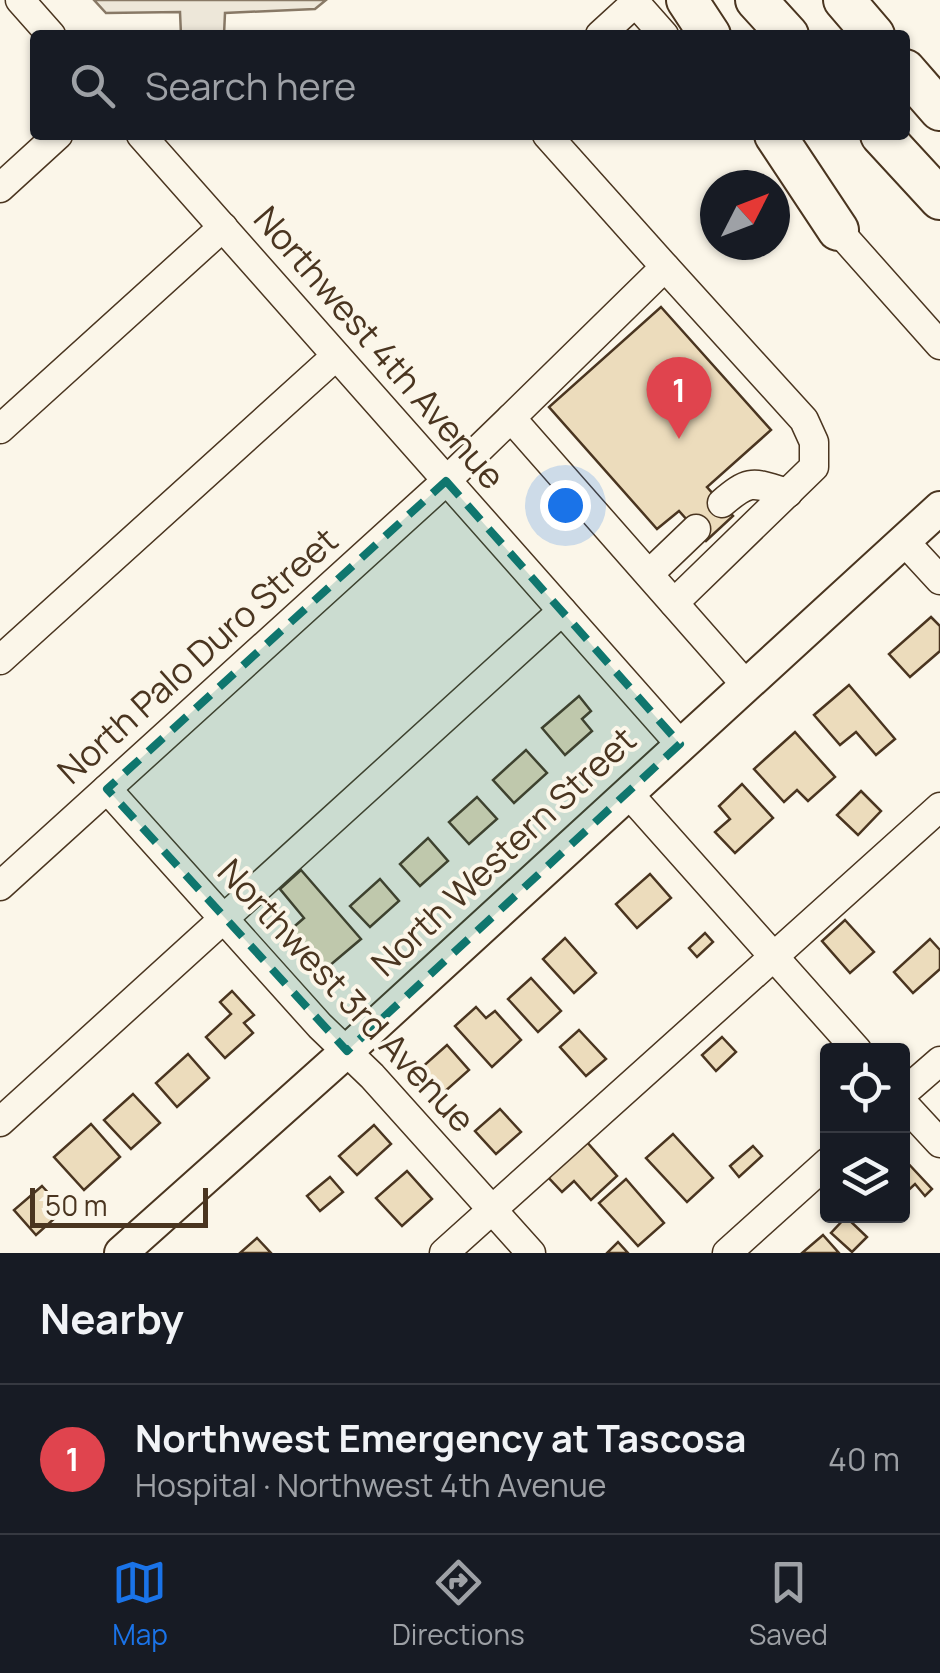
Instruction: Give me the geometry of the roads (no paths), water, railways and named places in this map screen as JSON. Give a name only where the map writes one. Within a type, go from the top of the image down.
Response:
[{"type":"highway","points":[[687,0],[707,30]]},
{"type":"highway","points":[[756,0],[783,30]]},
{"type":"highway","points":[[844,0],[870,30]]},
{"type":"highway","points":[[910,76],[940,110]]},
{"type":"highway","points":[[778,140],[838,230]]},
{"type":"highway","points":[[885,140],[940,200]]},
{"type":"main road","name":"North Western Street","points":[[121,1253],[940,508]]},
{"type":"street","points":[[20,0],[47,30]]},
{"type":"street","points":[[605,30],[634,1],[660,30]]},
{"type":"street","points":[[0,188],[53,140]]},
{"type":"street","name":"Northwest 4th Avenue","points":[[145,140],[680,744]]},
{"type":"street","points":[[551,140],[804,420],[814,442],[814,467],[674,603]]},
{"type":"street","points":[[757,140],[940,345]]},
{"type":"street","points":[[0,429],[223,227]]},
{"type":"street","name":"North Palo Duro Street","points":[[0,886],[446,481],[664,267]]},
{"type":"street","points":[[0,660],[336,356]]},
{"type":"street","points":[[511,418],[746,685]]},
{"type":"street","points":[[722,503],[753,483],[788,493]]},
{"type":"street","points":[[649,574],[696,529]]},
{"type":"street","points":[[906,542],[940,580]]},
{"type":"street","points":[[0,1122],[562,611]]},
{"type":"street","name":"Northwest 3rd Avenue","points":[[107,789],[531,1253]]},
{"type":"street","points":[[628,793],[851,1043]]},
{"type":"street","points":[[444,1253],[940,807]]},
{"type":"street","points":[[910,1090],[940,1060]]},
{"type":"street","points":[[910,1107],[940,1143]]},
{"type":"street","points":[[727,1253],[820,1169]]},
{"type":"place","name":"Northwest Emergency at Tascosa","points":[[679,439]]}]
